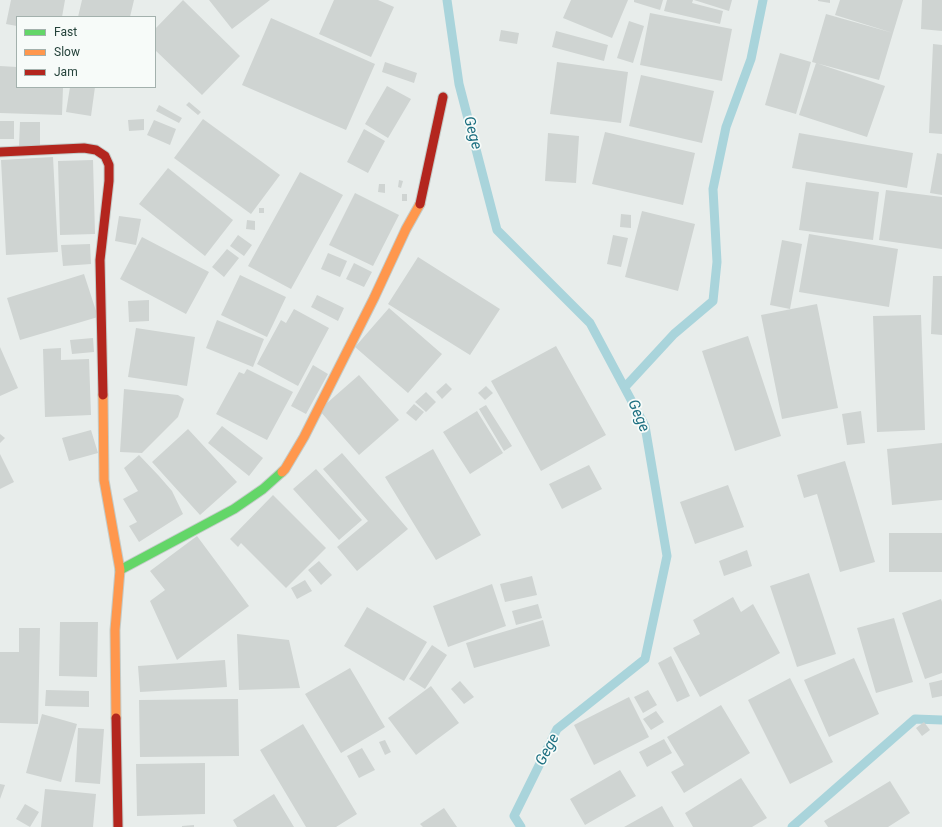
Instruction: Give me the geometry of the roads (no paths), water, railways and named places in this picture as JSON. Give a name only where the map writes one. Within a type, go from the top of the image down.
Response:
[{"type":"street","points":[[120,570],[234,509],[263,489],[285,469],[308,430],[374,298],[406,229],[421,203],[443,97]]},
{"type":"street","points":[[0,152],[84,148],[96,150],[106,156],[108,165],[109,181],[100,260],[104,480],[120,570],[115,630],[118,827]]},
{"type":"waterway","name":"Gege","points":[[447,0],[459,84],[497,230],[590,323],[645,426],[667,556],[645,659],[557,729],[514,816],[521,827]]},
{"type":"waterway","points":[[625,387],[674,334],[713,301],[717,262],[713,189],[726,127],[751,59],[763,0]]},
{"type":"waterway","points":[[792,827],[915,719],[942,720]]}]
